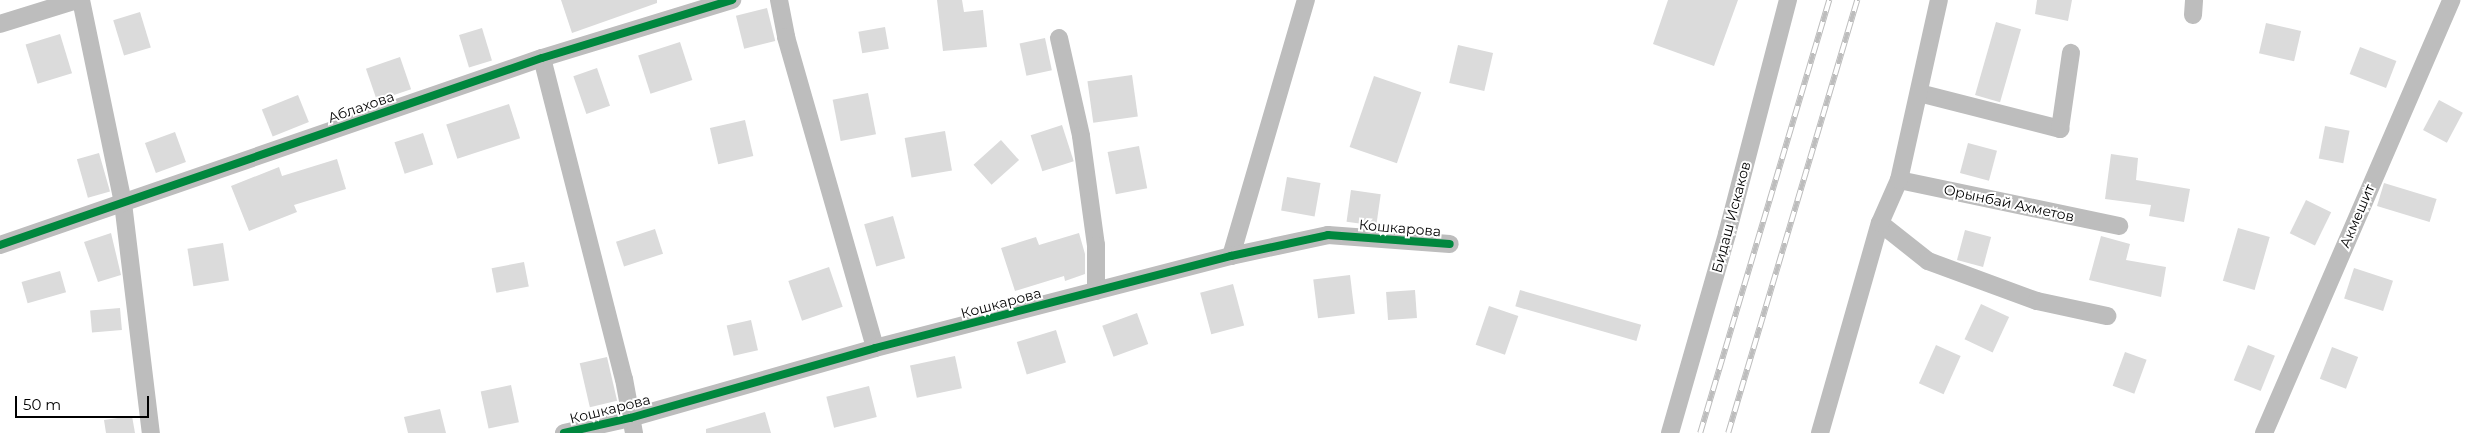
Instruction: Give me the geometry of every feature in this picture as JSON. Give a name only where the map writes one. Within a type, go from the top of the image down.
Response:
[{"type":"street","points":[[0,24],[79,0],[123,203],[151,433]]},
{"type":"street","name":"Аблахова","points":[[0,245],[542,58],[732,0]]},
{"type":"street","points":[[779,0],[786,37],[875,348]]},
{"type":"street","points":[[1231,256],[1306,0]]},
{"type":"street","name":"Бидаш Искаков","points":[[1670,433],[1727,234],[1788,0]]},
{"type":"street","points":[[1820,433],[1880,223],[1899,180],[1939,0]]},
{"type":"street","name":"Акмешит","points":[[2264,433],[2450,0]]},
{"type":"street","points":[[1059,38],[1080,136],[1096,245],[1096,291]]},
{"type":"street","points":[[1919,93],[2060,129],[2071,53]]},
{"type":"street","points":[[542,58],[624,379],[632,426]]},
{"type":"street","name":"Орынбай Ахметов","points":[[1899,180],[2119,226]]},
{"type":"street","points":[[1880,223],[1928,261],[2037,300],[2106,316]]},
{"type":"street","name":"Кошкарова","points":[[564,433],[632,426],[875,348],[1231,256],[1328,235],[1450,244]]},
{"type":"building","points":[[561,0],[657,0],[657,3],[572,33]]},
{"type":"building","points":[[937,0],[962,0],[964,12],[983,10],[987,47],[943,51]]},
{"type":"building","points":[[1668,0],[1738,0],[1714,66],[1653,44]]},
{"type":"building","points":[[2037,0],[2072,0],[2068,21],[2035,14]]},
{"type":"building","points":[[767,8],[775,41],[744,49],[736,16]]},
{"type":"building","points":[[140,12],[151,47],[124,56],[113,20]]},
{"type":"building","points":[[1996,22],[2021,29],[2000,102],[1975,95]]},
{"type":"building","points":[[2266,23],[2301,31],[2294,61],[2259,53]]},
{"type":"building","points":[[885,27],[889,49],[862,53],[858,32]]},
{"type":"building","points":[[482,28],[492,61],[469,68],[459,35]]},
{"type":"building","points":[[60,34],[72,73],[38,84],[26,45]]},
{"type":"building","points":[[1045,38],[1052,70],[1026,76],[1020,43]]},
{"type":"building","points":[[680,42],[692,80],[651,94],[638,56]]},
{"type":"building","points":[[1458,45],[1493,53],[1484,91],[1449,83]]},
{"type":"building","points":[[2360,47],[2396,61],[2386,88],[2350,74]]},
{"type":"building","points":[[400,57],[411,89],[377,101],[366,69]]},
{"type":"building","points":[[597,68],[610,106],[586,114],[573,76]]},
{"type":"building","points":[[1132,75],[1138,117],[1093,123],[1087,81]]},
{"type":"building","points":[[1374,76],[1421,92],[1397,163],[1350,147]]},
{"type":"building","points":[[868,93],[876,134],[841,141],[833,100]]},
{"type":"building","points":[[298,95],[309,122],[273,136],[262,110]]},
{"type":"building","points":[[2439,100],[2463,113],[2447,143],[2423,130]]},
{"type":"building","points":[[509,104],[520,138],[457,159],[446,124]]},
{"type":"building","points":[[745,120],[753,156],[718,164],[710,128]]},
{"type":"building","points":[[1062,125],[1074,161],[1042,171],[1031,135]]},
{"type":"building","points":[[2325,126],[2350,131],[2343,163],[2319,158]]},
{"type":"building","points":[[945,131],[952,170],[912,178],[905,138]]},
{"type":"building","points":[[175,132],[186,162],[156,173],[145,143]]},
{"type":"building","points":[[423,133],[433,164],[405,174],[394,142]]},
{"type":"building","points":[[1001,140],[1019,160],[992,185],[974,165]]},
{"type":"building","points":[[1968,143],[1997,151],[1989,181],[1960,173]]},
{"type":"building","points":[[1139,146],[1147,188],[1116,194],[1108,152]]},
{"type":"building","points":[[99,153],[110,191],[88,198],[77,159]]},
{"type":"building","points":[[2111,154],[2138,158],[2136,180],[2190,189],[2184,222],[2149,216],[2151,205],[2105,199]]},
{"type":"building","points":[[337,159],[346,189],[294,205],[297,212],[249,231],[231,186],[279,167],[282,176]]},
{"type":"building","points":[[1287,177],[1320,183],[1315,216],[1281,210]]},
{"type":"building","points":[[2384,183],[2437,199],[2430,222],[2377,206]]},
{"type":"building","points":[[1351,190],[1381,194],[1376,226],[1347,222]]},
{"type":"building","points":[[2306,200],[2331,212],[2315,246],[2290,233]]},
{"type":"building","points":[[893,216],[905,258],[876,267],[864,224]]},
{"type":"building","points":[[2238,228],[2270,237],[2255,290],[2223,281]]},
{"type":"building","points":[[655,229],[663,254],[624,266],[616,242]]},
{"type":"building","points":[[1965,230],[1991,237],[1983,267],[1957,260]]},
{"type":"building","points":[[111,233],[121,275],[98,282],[84,242]]},
{"type":"building","points":[[1079,233],[1085,254],[1085,274],[1065,281],[1064,276],[1015,291],[1001,248],[1036,237],[1039,245]]},
{"type":"building","points":[[2101,236],[2130,244],[2126,260],[2166,267],[2161,297],[2089,280]]},
{"type":"building","points":[[223,243],[229,281],[193,286],[187,249]]},
{"type":"building","points":[[524,262],[529,287],[496,293],[492,268]]},
{"type":"building","points":[[829,267],[843,307],[802,321],[788,281]]},
{"type":"building","points":[[2354,268],[2393,281],[2383,311],[2344,298]]},
{"type":"building","points":[[60,271],[66,292],[28,303],[22,282]]},
{"type":"building","points":[[1350,275],[1355,314],[1318,318],[1313,280]]},
{"type":"building","points":[[1233,284],[1244,326],[1211,334],[1200,293]]},
{"type":"building","points":[[1415,290],[1417,318],[1388,320],[1386,292]]},
{"type":"building","points":[[1520,290],[1641,325],[1636,341],[1515,306]]},
{"type":"building","points":[[1981,304],[2009,317],[1993,352],[1965,339]]},
{"type":"building","points":[[1489,306],[1518,316],[1505,355],[1476,345]]},
{"type":"building","points":[[120,308],[122,330],[92,333],[90,311]]},
{"type":"building","points":[[1137,313],[1148,344],[1114,357],[1102,326]]},
{"type":"building","points":[[751,320],[758,350],[734,356],[727,326]]},
{"type":"building","points":[[1056,330],[1066,363],[1027,375],[1017,342]]},
{"type":"building","points":[[1936,345],[1961,356],[1944,394],[1919,383]]},
{"type":"building","points":[[2248,345],[2275,356],[2261,391],[2234,380]]},
{"type":"building","points":[[2332,347],[2358,357],[2346,389],[2320,379]]},
{"type":"building","points":[[2125,352],[2147,360],[2134,394],[2113,386]]},
{"type":"building","points":[[955,356],[962,388],[917,398],[910,366]]},
{"type":"building","points":[[607,357],[617,401],[590,407],[580,363]]},
{"type":"building","points":[[511,385],[519,422],[489,429],[481,391]]},
{"type":"building","points":[[869,386],[877,417],[834,428],[826,397]]},
{"type":"building","points":[[440,409],[446,433],[408,433],[404,417]]},
{"type":"building","points":[[765,412],[771,433],[706,433],[706,429]]},
{"type":"building","points":[[132,416],[135,433],[106,433],[104,420]]},
{"type":"railway","points":[[1700,433],[1829,0]]},
{"type":"railway","points":[[1728,433],[1857,0]]},
{"type":"cycle path","points":[[0,245],[542,58],[732,0]]},
{"type":"cycle path","points":[[564,433],[630,418],[875,348],[1231,256],[1328,235],[1450,244]]}]
